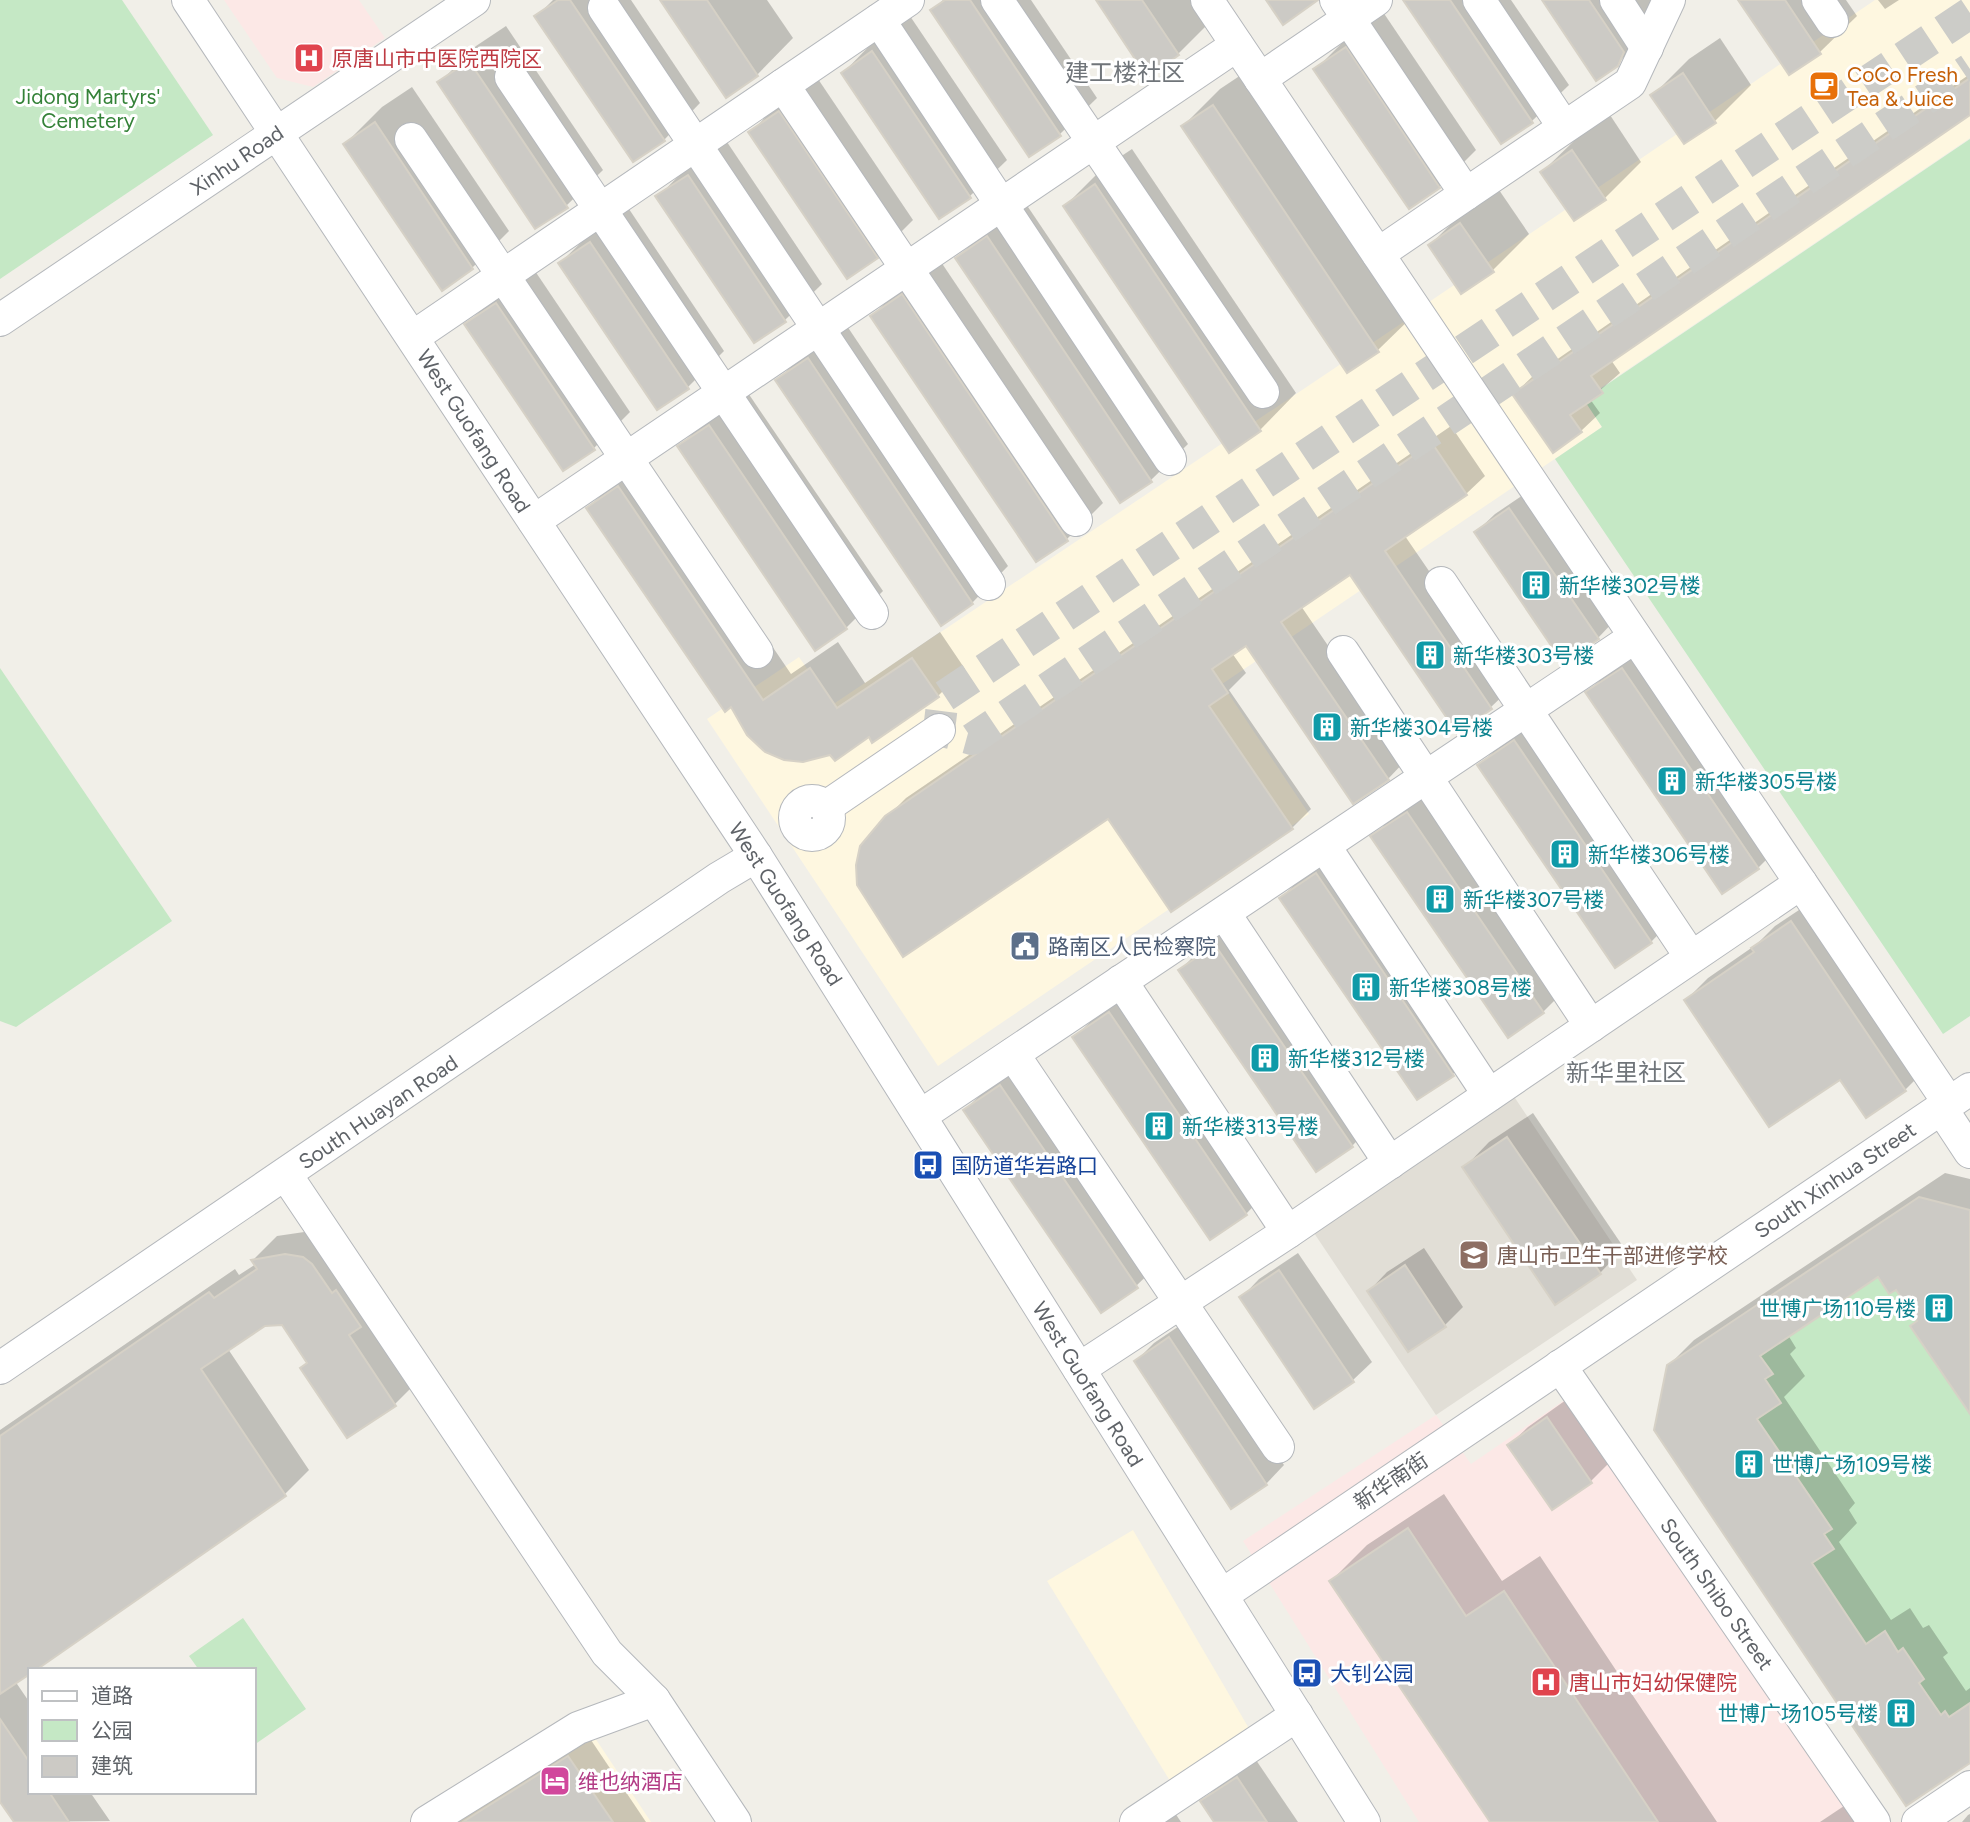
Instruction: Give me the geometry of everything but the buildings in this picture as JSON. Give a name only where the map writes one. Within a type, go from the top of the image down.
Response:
[{"type":"street","name":"West Guofang Road","points":[[188,0],[534,521],[778,841],[920,1116],[1364,1822]]},
{"type":"street","name":"Xinhu Road","points":[[0,320],[474,0]]},
{"type":"street","points":[[412,337],[908,0]]},
{"type":"street","points":[[997,0],[1263,392]]},
{"type":"street","points":[[1207,0],[1801,883],[1953,1100],[1970,1152]]},
{"type":"street","points":[[1260,79],[1342,9],[1376,0]]},
{"type":"street","points":[[1479,0],[1564,127]]},
{"type":"street","points":[[1616,0],[1647,48]]},
{"type":"street","points":[[1378,254],[1630,83],[1669,0]]},
{"type":"street","points":[[604,8],[989,584]]},
{"type":"street","points":[[1342,9],[1466,194]]},
{"type":"street","points":[[879,20],[1170,458]]},
{"type":"street","points":[[534,521],[1237,45]]},
{"type":"street","points":[[511,77],[872,613]]},
{"type":"street","points":[[783,85],[1076,520]]},
{"type":"street","points":[[411,139],[757,652]]},
{"type":"street","points":[[1441,583],[1691,957]]},
{"type":"street","points":[[920,1116],[1635,637]]},
{"type":"street","points":[[1343,652],[1591,1026]]},
{"type":"street","points":[[778,841],[823,832],[830,818],[826,807],[939,730]]},
{"type":"street","name":"South Huayan Road","points":[[0,1368],[778,841]]},
{"type":"street","points":[[1325,847],[1489,1095]]},
{"type":"street","points":[[1079,1369],[1288,1232],[1801,883]]},
{"type":"street","points":[[1224,913],[1390,1163]]},
{"type":"street","points":[[1121,981],[1288,1232]]},
{"type":"street","points":[[1013,1054],[1278,1447]]},
{"type":"street","name":"South Xinhua Street","points":[[1560,1366],[1953,1100]]},
{"type":"street","points":[[286,1175],[607,1653],[654,1700],[735,1822]]},
{"type":"street","name":"新华南街","points":[[1222,1595],[1560,1366]]},
{"type":"street","name":"South Shibo Street","points":[[1560,1366],[1874,1822]]},
{"type":"street","points":[[427,1822],[578,1728],[654,1700]]},
{"type":"street","points":[[1136,1822],[1175,1811],[1297,1715]]},
{"type":"street","points":[[1918,1822],[1970,1787]]},
{"type":"shaded area","name":"原唐山市中医院西院区","points":[[224,0],[359,0],[385,38],[313,87],[277,78]]},
{"type":"shaded area","points":[[1875,0],[1970,0],[1970,138],[1584,399],[1602,427],[1222,684],[1309,814],[938,1066],[707,719],[799,657],[832,705],[1402,323]]},
{"type":"shaded area","name":"唐山市卫生干部进修学校","points":[[1513,1095],[1637,1280],[1436,1415],[1312,1230]]},
{"type":"shaded area","name":"唐山市妇幼保健院","points":[[1569,1397],[1856,1822],[1419,1822],[1243,1541],[1436,1415],[1471,1464]]},
{"type":"shaded area","points":[[1133,1530],[1254,1737],[1175,1789],[1047,1581]]},
{"type":"shaded area","points":[[591,1732],[651,1822],[454,1822]]},
{"type":"green space","name":"Jidong Martyrs' Cemetery","points":[[0,0],[122,0],[213,135],[0,279]]},
{"type":"green space","points":[[1970,139],[1970,1016],[1943,1034],[1555,459],[1602,427],[1584,400]]},
{"type":"green space","points":[[0,668],[172,921],[16,1027],[0,1021]]},
{"type":"green space","points":[[1929,1243],[1970,1305],[1970,1703],[1925,1733],[1701,1395]]},
{"type":"green space","points":[[243,1618],[306,1709],[256,1744],[256,1668],[198,1668],[189,1656]]},
{"type":"tunnel","points":[[1970,13],[943,697],[939,730],[972,739],[1970,69]]},
{"type":"place","name":"原唐山市中医院西院区","points":[[309,58]]},
{"type":"place","name":"CoCo Fresh Tea & Juice","points":[[1824,86]]},
{"type":"place","name":"新华楼302号楼","points":[[1536,585]]},
{"type":"place","name":"新华楼303号楼","points":[[1430,655]]},
{"type":"place","name":"新华楼304号楼","points":[[1327,727]]},
{"type":"place","name":"新华楼305号楼","points":[[1672,781]]},
{"type":"place","name":"新华楼306号楼","points":[[1565,854]]},
{"type":"place","name":"新华楼307号楼","points":[[1440,899]]},
{"type":"place","name":"路南区人民检察院","points":[[1025,946]]},
{"type":"place","name":"新华楼308号楼","points":[[1366,987]]},
{"type":"place","name":"新华楼312号楼","points":[[1265,1058]]},
{"type":"place","name":"新华楼313号楼","points":[[1159,1126]]},
{"type":"place","name":"国防道华岩路口","points":[[928,1165]]},
{"type":"place","name":"唐山市卫生干部进修学校","points":[[1474,1255]]},
{"type":"place","name":"世博广场110号楼","points":[[1939,1308]]},
{"type":"place","name":"世博广场109号楼","points":[[1749,1464]]},
{"type":"place","name":"大钊公园","points":[[1307,1673]]},
{"type":"place","name":"唐山市妇幼保健院","points":[[1546,1682]]},
{"type":"place","name":"世博广场105号楼","points":[[1901,1713]]},
{"type":"place","name":"维也纳酒店","points":[[555,1781]]},
{"type":"district","name":"建工楼社区","points":[[1125,72]]},
{"type":"district","name":"新华里社区","points":[[1626,1072]]}]
